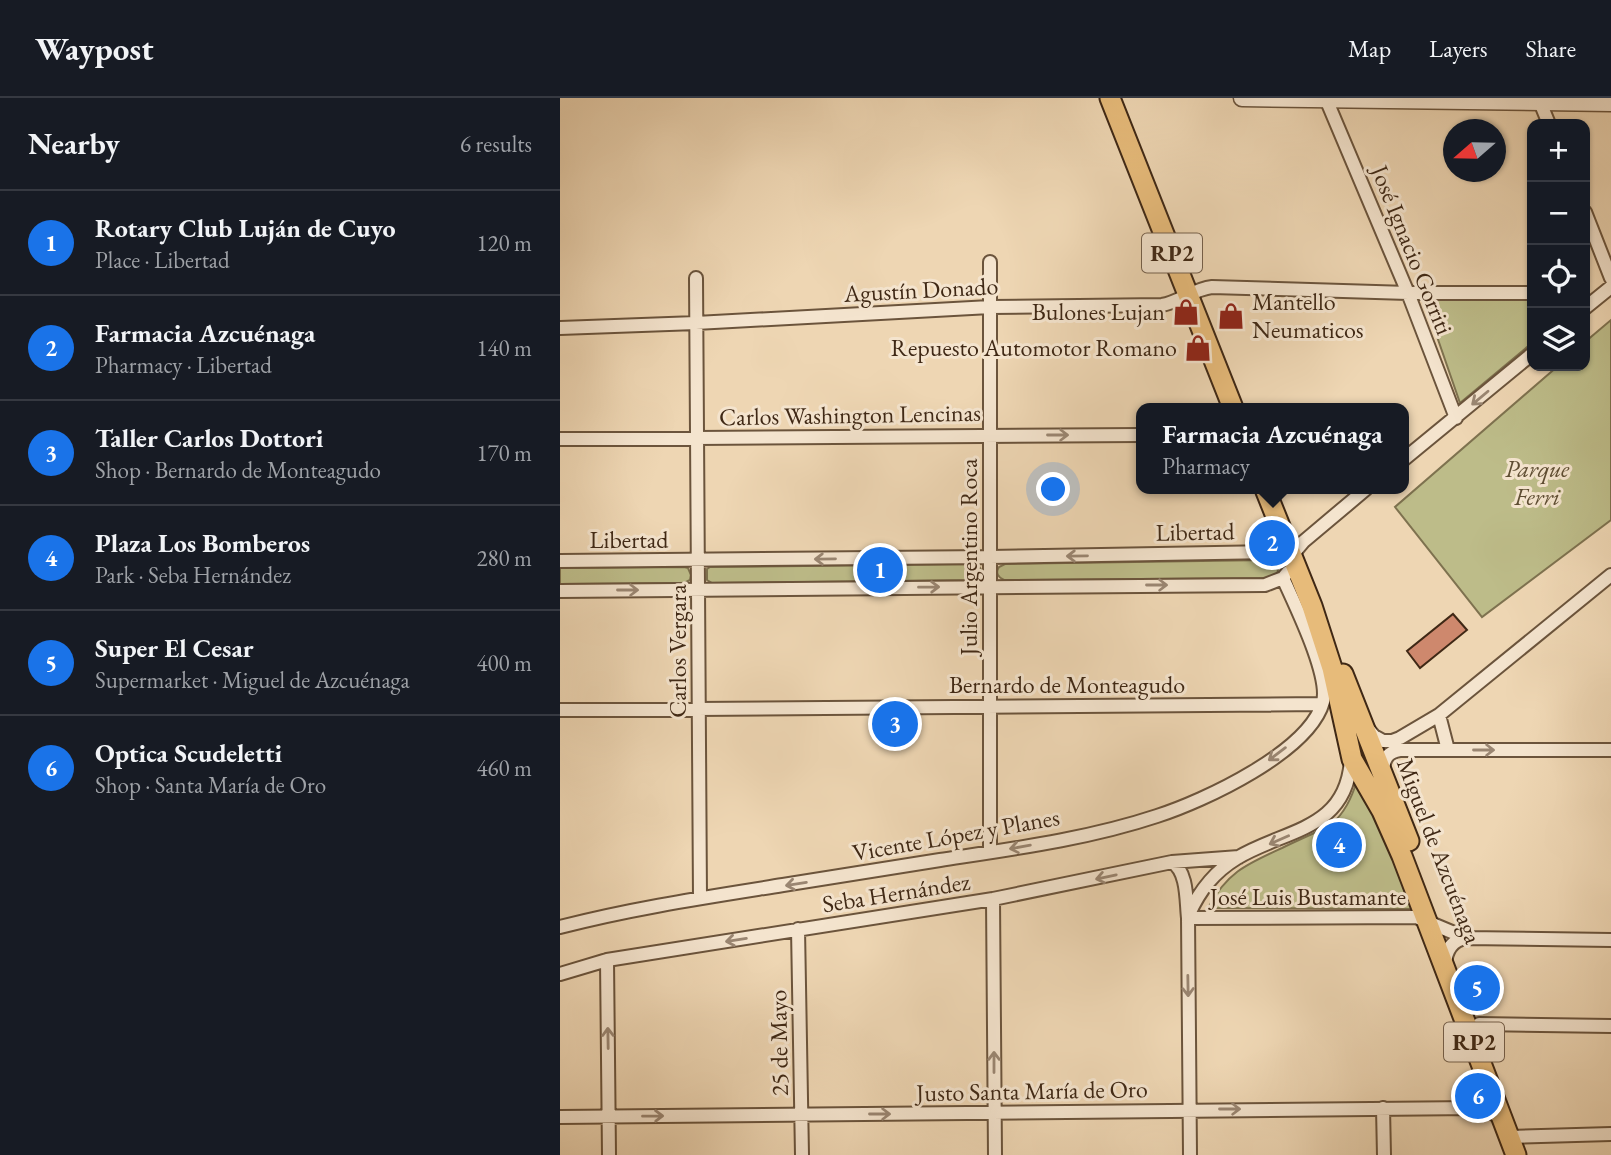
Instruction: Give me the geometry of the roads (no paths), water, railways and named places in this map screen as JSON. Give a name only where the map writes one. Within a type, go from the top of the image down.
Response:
[{"type":"main road","name":"RP2","points":[[1110,98],[1231,403]]},
{"type":"main road","name":"Miguel de Azcuénaga","points":[[1267,494],[1312,607],[1332,668],[1352,759],[1382,811],[1402,856],[1447,934],[1445,966],[1519,1146]]},
{"type":"main road","name":"Miguel de Azcuénaga","points":[[1312,607],[1331,643],[1447,934],[1479,1024],[1502,1118],[1519,1146]]},
{"type":"street","points":[[1242,98],[1611,103]]},
{"type":"street","name":"José Ignacio Gorriti","points":[[1321,99],[1408,293],[1456,418]]},
{"type":"street","points":[[1541,102],[1547,119]]},
{"type":"street","points":[[1590,225],[1611,278]]},
{"type":"street","name":"Julio Argentino Roca","points":[[990,262],[990,852]]},
{"type":"street","name":"Carlos Vergara","points":[[696,278],[701,898]]},
{"type":"street","name":"Agustín Donado","points":[[560,328],[990,307],[1162,305],[1202,288],[1212,287],[1408,293],[1527,293]]},
{"type":"street","points":[[1590,302],[1611,287]]},
{"type":"street","points":[[1409,455],[1527,358]]},
{"type":"street","name":"Carlos Washington Lencinas","points":[[560,439],[1136,435]]},
{"type":"street","points":[[1322,704],[1325,692],[1321,669],[1283,578],[1292,566],[1292,555],[1303,541],[1360,494]]},
{"type":"street","name":"Libertad","points":[[560,561],[1272,552],[1292,555]]},
{"type":"street","points":[[1359,716],[1374,736],[1383,741],[1400,738],[1439,715],[1611,575]]},
{"type":"street","name":"Libertad","points":[[560,591],[1265,585],[1283,578]]},
{"type":"street","name":"Bernardo de Monteagudo","points":[[560,710],[1322,704]]},
{"type":"street","name":"Vicente López y Planes","points":[[560,927],[603,916],[701,898],[990,852],[1122,827],[1199,801],[1240,780],[1295,741],[1308,728],[1322,704]]},
{"type":"street","points":[[1439,715],[1448,750]]},
{"type":"street","points":[[1382,774],[1386,757],[1393,751],[1400,750],[1611,750]]},
{"type":"street","name":"Seba Hernández","points":[[1188,918],[1206,884],[1217,872],[1238,857],[1312,825],[1324,817],[1344,791],[1352,759]]},
{"type":"street","name":"Seba Hernández","points":[[560,974],[607,960],[993,899],[1172,862],[1238,857]]},
{"type":"street","points":[[1172,862],[1178,866],[1182,875],[1188,918],[1190,1155]]},
{"type":"street","points":[[993,899],[995,1155]]},
{"type":"street","name":"José Luis Bustamante","points":[[1188,918],[1416,917],[1447,934],[1611,940]]},
{"type":"street","name":"25 de Mayo","points":[[798,929],[802,1155]]},
{"type":"street","points":[[1445,966],[1447,934]]},
{"type":"street","points":[[607,960],[608,1155]]},
{"type":"street","points":[[1479,1024],[1611,1026]]},
{"type":"street","points":[[1473,1108],[1486,1104],[1497,1089]]},
{"type":"street","points":[[1383,1108],[1384,1155]]},
{"type":"street","name":"Justo Santa María de Oro","points":[[560,1117],[1473,1108],[1502,1118]]},
{"type":"street","points":[[1519,1146],[1611,1134]]},
{"type":"place","name":"Bulones Lujan","points":[[1186,312]]},
{"type":"place","name":"Mantello Neumaticos","points":[[1231,316]]},
{"type":"place","name":"Repuesto Automotor Romano","points":[[1198,348]]},
{"type":"place","name":"Farmacia Azcuénaga","points":[[1272,543]]},
{"type":"place","name":"Rotary Club Luján de Cuyo","points":[[880,570]]},
{"type":"place","name":"Taller Carlos Dottori","points":[[895,724]]},
{"type":"place","name":"Plaza Los Bomberos","points":[[1339,845]]},
{"type":"place","name":"Super El Cesar","points":[[1477,988]]},
{"type":"place","name":"Optica Scudeletti","points":[[1478,1096]]},
{"type":"park label","name":"Parque Ferri","points":[[1537,483]]}]
